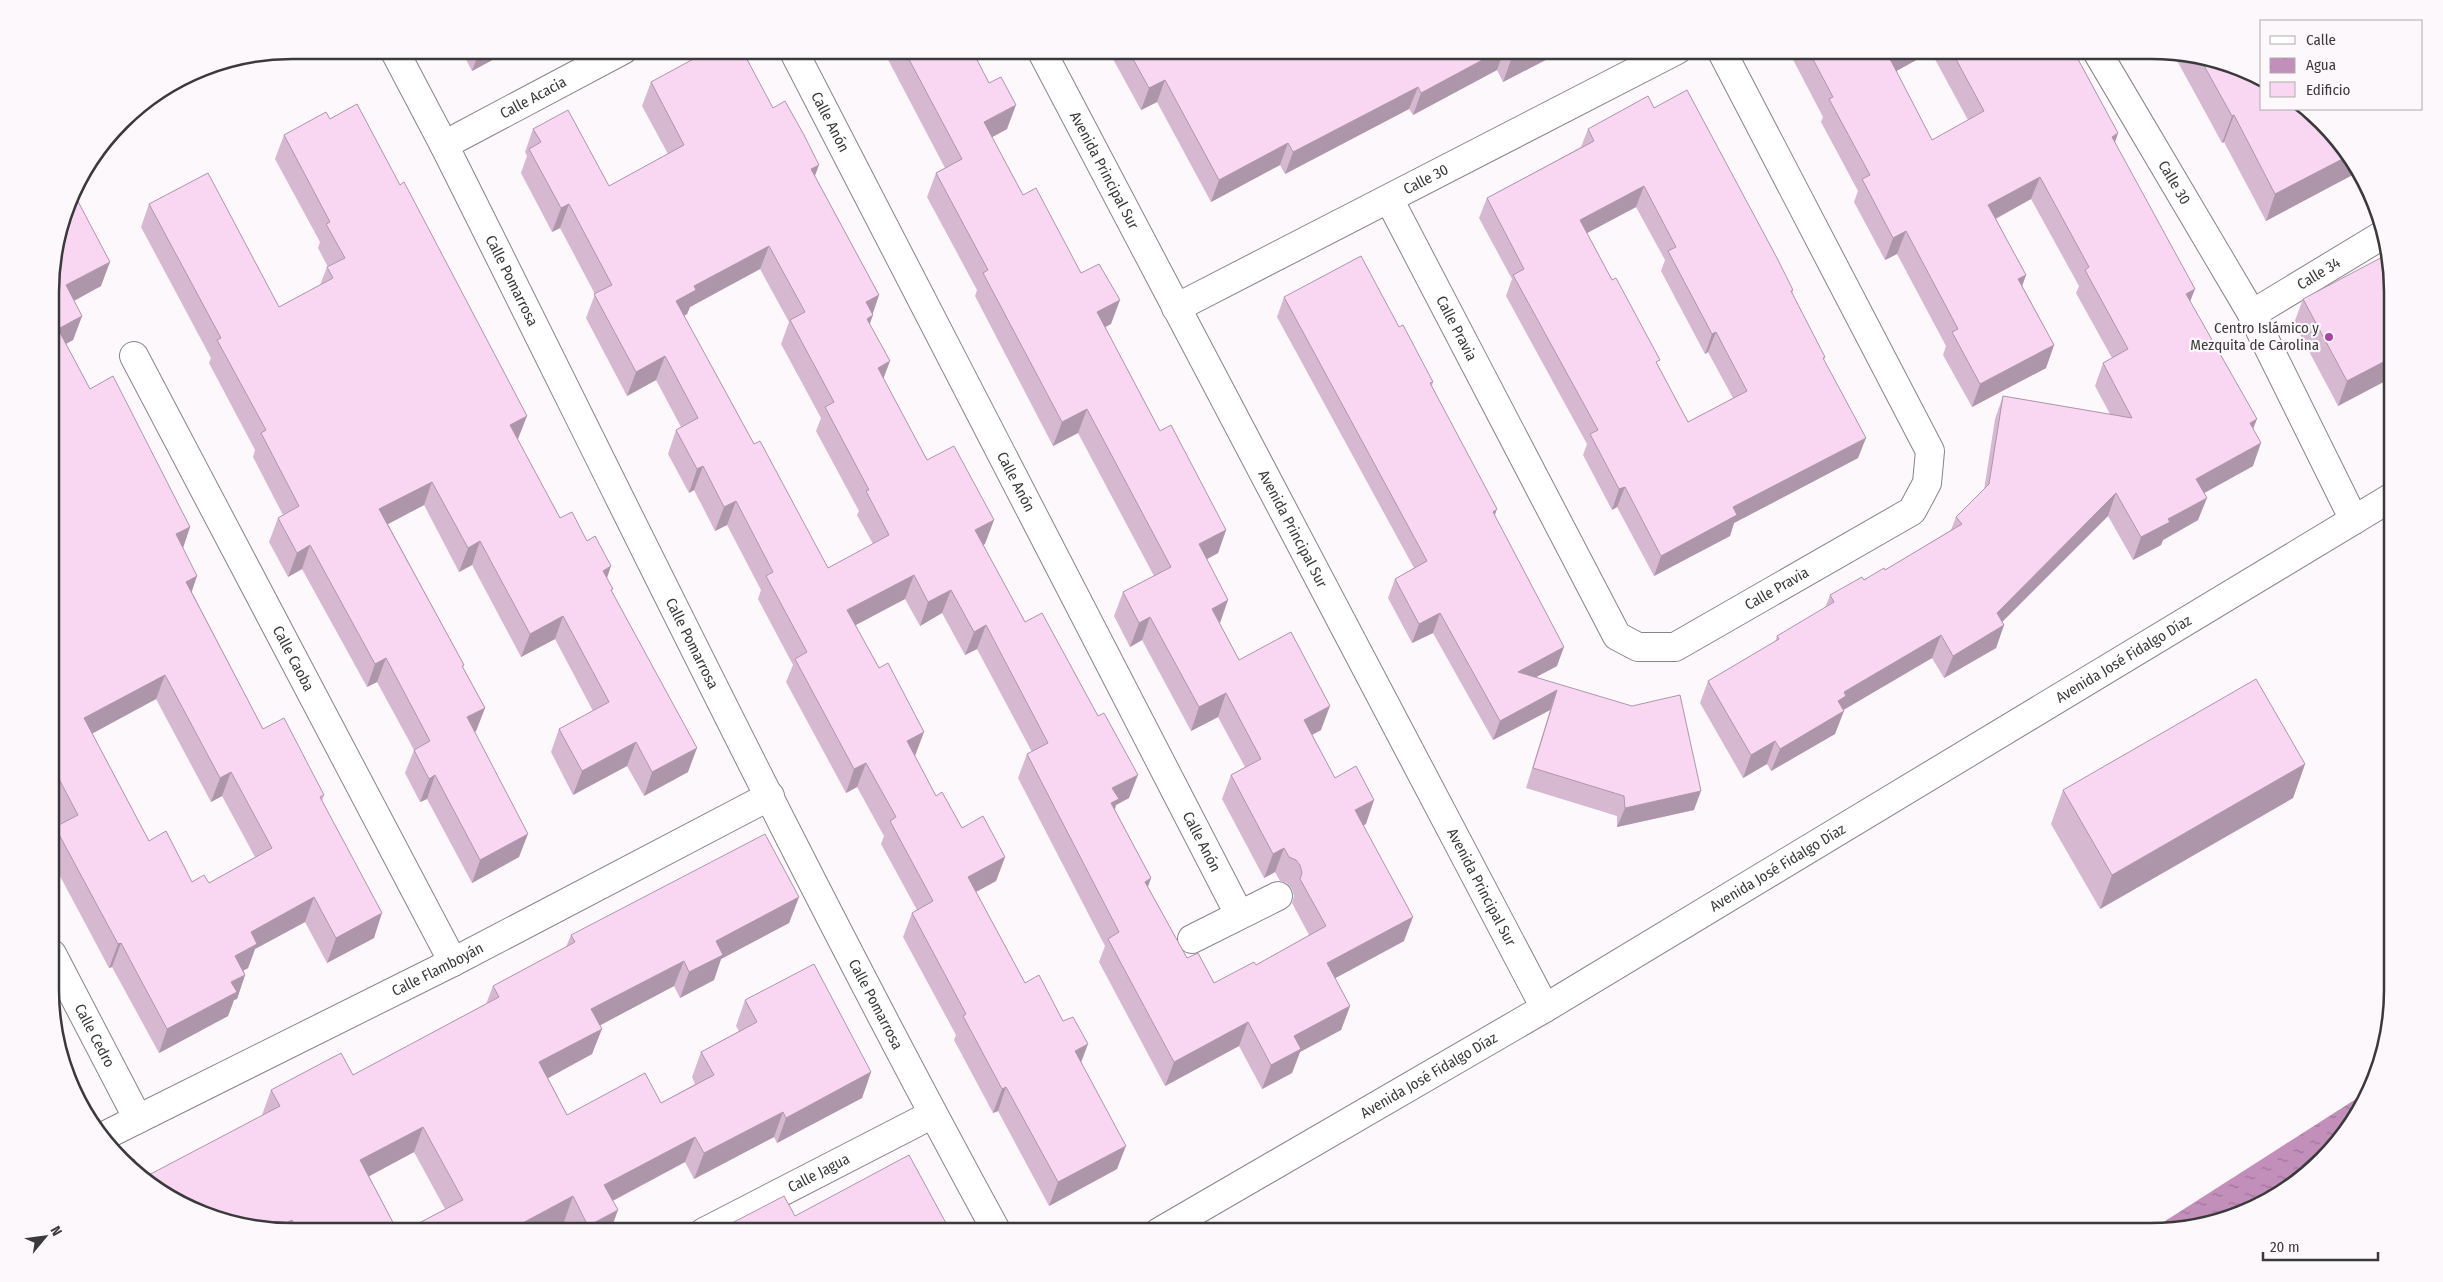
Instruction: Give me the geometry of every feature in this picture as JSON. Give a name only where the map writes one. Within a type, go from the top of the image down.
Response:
[{"type":"street","name":"Calle Pomarrosa","points":[[399,59],[444,145],[770,796],[933,1114],[992,1223]]},
{"type":"street","name":"Calle Acacia","points":[[444,145],[606,59]]},
{"type":"street","name":"Calle Anón","points":[[798,59],[1239,914]]},
{"type":"street","name":"Avenida Principal Sur","points":[[1046,59],[1545,1008]]},
{"type":"street","name":"Calle 30","points":[[1176,308],[1659,59]]},
{"type":"street","name":"Calle Pravia","points":[[1389,198],[1617,636],[1638,648],[1675,647],[1912,511],[1927,483],[1930,451],[1726,59]]},
{"type":"street","name":"Calle 30","points":[[2101,59],[2252,314],[2354,520]]},
{"type":"street","name":"Calle 34","points":[[2252,314],[2378,238]]},
{"type":"street","name":"Calle Caoba","points":[[134,356],[453,962]]},
{"type":"street","name":"Avenida José Fidalgo Díaz","points":[[1175,1223],[1545,1008],[2384,502]]},
{"type":"street","name":"Calle Flamboyán","points":[[108,1134],[453,962],[770,796]]},
{"type":"street","points":[[1192,939],[1278,896]]},
{"type":"street","name":"Calle Cedro","points":[[59,967],[138,1119]]},
{"type":"street","name":"Calle Jagua","points":[[721,1223],[933,1114]]},
{"type":"water","points":[[2358,1098],[2345,1120],[2326,1144],[2305,1165],[2281,1184],[2240,1206],[2226,1211],[2197,1219],[2162,1223]]},
{"type":"building","points":[[693,59],[747,59],[773,108],[785,101],[819,165],[811,169],[879,295],[866,302],[873,315],[867,319],[890,361],[878,368],[927,460],[954,446],[994,520],[975,530],[1025,622],[1042,613],[1098,716],[1104,713],[1138,775],[1112,788],[1119,799],[1111,803],[1151,878],[1145,882],[1187,958],[1198,953],[1214,983],[1254,962],[1256,965],[1326,926],[1300,879],[1302,873],[1300,865],[1296,860],[1289,857],[1284,848],[1273,854],[1231,775],[1261,759],[1226,693],[1199,707],[1150,617],[1139,623],[1123,592],[1171,567],[1087,409],[1062,422],[983,273],[988,270],[936,173],[962,159],[909,59],[977,59],[989,83],[1001,77],[1016,105],[984,122],[1023,195],[1036,188],[1081,273],[1099,264],[1120,300],[1097,312],[1160,431],[1171,425],[1226,530],[1199,544],[1228,600],[1212,609],[1239,660],[1291,632],[1330,706],[1304,720],[1335,778],[1356,766],[1374,800],[1355,810],[1413,917],[1327,963],[1350,1006],[1294,1036],[1301,1049],[1271,1065],[1248,1022],[1174,1062],[1108,939],[1119,932],[1027,754],[1048,743],[986,625],[974,632],[951,590],[928,602],[914,575],[847,610],[879,668],[888,663],[924,732],[907,741],[936,796],[942,792],[962,828],[983,816],[1005,857],[968,877],[1025,983],[1039,975],[1063,1021],[1073,1017],[1088,1044],[1075,1051],[1126,1146],[1058,1182],[1006,1087],[1002,1089],[963,1016],[966,1014],[912,913],[933,901],[890,821],[896,817],[866,763],[854,769],[795,659],[807,652],[766,576],[773,572],[736,501],[724,507],[703,466],[697,469],[676,430],[698,418],[665,356],[636,372],[594,294],[612,285],[569,204],[561,208],[529,149],[541,142],[533,129],[568,110],[609,186],[684,145],[651,82]],"holes":[[[769,246],[805,312],[790,320],[834,402],[825,407],[869,490],[866,491],[889,535],[828,568],[760,441],[754,444],[676,301],[696,290],[694,286]]]},
{"type":"building","points":[[1133,59],[1484,59],[1421,93],[1418,87],[1293,152],[1288,143],[1219,180],[1165,80],[1149,88]]},
{"type":"building","points":[[1813,59],[1890,59],[1932,140],[1984,111],[1956,59],[2078,59],[2118,133],[2112,137],[2195,289],[2186,294],[2257,419],[2250,423],[2261,443],[2196,479],[2207,498],[2168,519],[2170,522],[2141,537],[2116,493],[1997,613],[2004,625],[1953,656],[1941,635],[1844,692],[1846,696],[1838,701],[1844,711],[1780,749],[1775,741],[1751,755],[1708,681],[1779,639],[1777,636],[1834,602],[1830,595],[1862,577],[1864,580],[1884,568],[1885,570],[1962,524],[1956,517],[1989,484],[2003,396],[2132,418],[2103,363],[2128,349],[2085,270],[2089,267],[2040,177],[1988,205],[2026,275],[2018,279],[2054,345],[1980,384],[1952,332],[1958,329],[1906,231],[1893,238],[1862,179],[1870,175],[1829,99],[1833,97]]},
{"type":"building","points":[[2204,65],[2240,76],[2260,86],[2260,110],[2297,110],[2316,127],[2343,159],[2275,194],[2234,115],[2232,116]]},
{"type":"building","points":[[1687,90],[1777,258],[1793,290],[1791,291],[1825,357],[1823,358],[1866,438],[1733,507],[1737,515],[1661,556],[1625,487],[1619,489],[1590,434],[1598,430],[1513,275],[1524,269],[1487,198],[1594,141],[1588,129],[1648,96],[1654,108]],"holes":[[[1644,186],[1676,247],[1668,251],[1712,334],[1716,332],[1747,391],[1688,422],[1656,362],[1660,360],[1616,278],[1612,280],[1580,220]]]},
{"type":"building","points":[[357,104],[400,185],[404,182],[527,416],[510,425],[560,518],[572,512],[587,541],[595,536],[611,566],[603,571],[613,589],[611,590],[697,748],[652,772],[636,742],[582,771],[559,729],[609,702],[563,616],[530,634],[480,541],[468,548],[432,482],[379,509],[464,665],[462,666],[485,708],[467,717],[528,834],[480,860],[435,775],[429,779],[414,750],[430,741],[386,658],[375,664],[310,545],[297,553],[278,518],[299,506],[261,433],[266,430],[217,340],[221,338],[149,204],[208,173],[279,307],[333,278],[327,267],[345,258],[326,224],[330,222],[284,135],[326,112],[330,119]]},
{"type":"building","points":[[77,200],[110,262],[66,285],[82,316],[59,328],[59,276],[63,246]]},
{"type":"building","points":[[1361,256],[1399,327],[1403,325],[1433,382],[1430,383],[1497,509],[1493,512],[1564,647],[1518,672],[1632,706],[1680,695],[1701,791],[1625,808],[1624,796],[1533,768],[1557,690],[1500,721],[1440,613],[1419,624],[1395,579],[1427,561],[1284,297]]},
{"type":"building","points":[[2382,257],[2384,276],[2384,362],[2347,381],[2303,299]]},
{"type":"building","points":[[59,331],[90,389],[113,376],[190,527],[176,534],[197,576],[186,582],[263,729],[284,718],[324,795],[320,797],[382,913],[336,938],[314,897],[251,932],[257,944],[235,956],[245,975],[231,982],[237,992],[167,1029],[121,943],[118,944],[59,834],[59,825],[78,815],[59,779]],"holes":[[[165,675],[220,778],[231,772],[272,848],[209,883],[204,875],[192,882],[166,831],[149,841],[84,718]]]},
{"type":"building","points":[[2256,679],[2305,764],[2112,875],[2063,790]]},
{"type":"building","points":[[765,834],[799,897],[716,941],[723,955],[689,972],[684,961],[591,1009],[602,1029],[539,1062],[567,1115],[645,1073],[661,1103],[714,1075],[701,1052],[757,1022],[745,1000],[814,964],[871,1072],[786,1118],[783,1112],[704,1153],[695,1137],[604,1185],[618,1210],[594,1223],[586,1223],[573,1196],[523,1223],[419,1223],[463,1200],[423,1127],[360,1160],[393,1223],[294,1223],[292,1220],[286,1223],[276,1223],[246,1219],[203,1206],[175,1192],[150,1175],[280,1106],[271,1090],[341,1053],[353,1075],[499,997],[493,986],[575,942],[571,935]]},
{"type":"building","points":[[909,1155],[946,1223],[732,1223],[784,1196],[795,1216]]},
{"type":"place","name":"Centro Islámico y Mezquita de Carolina","points":[[2329,337]]}]
